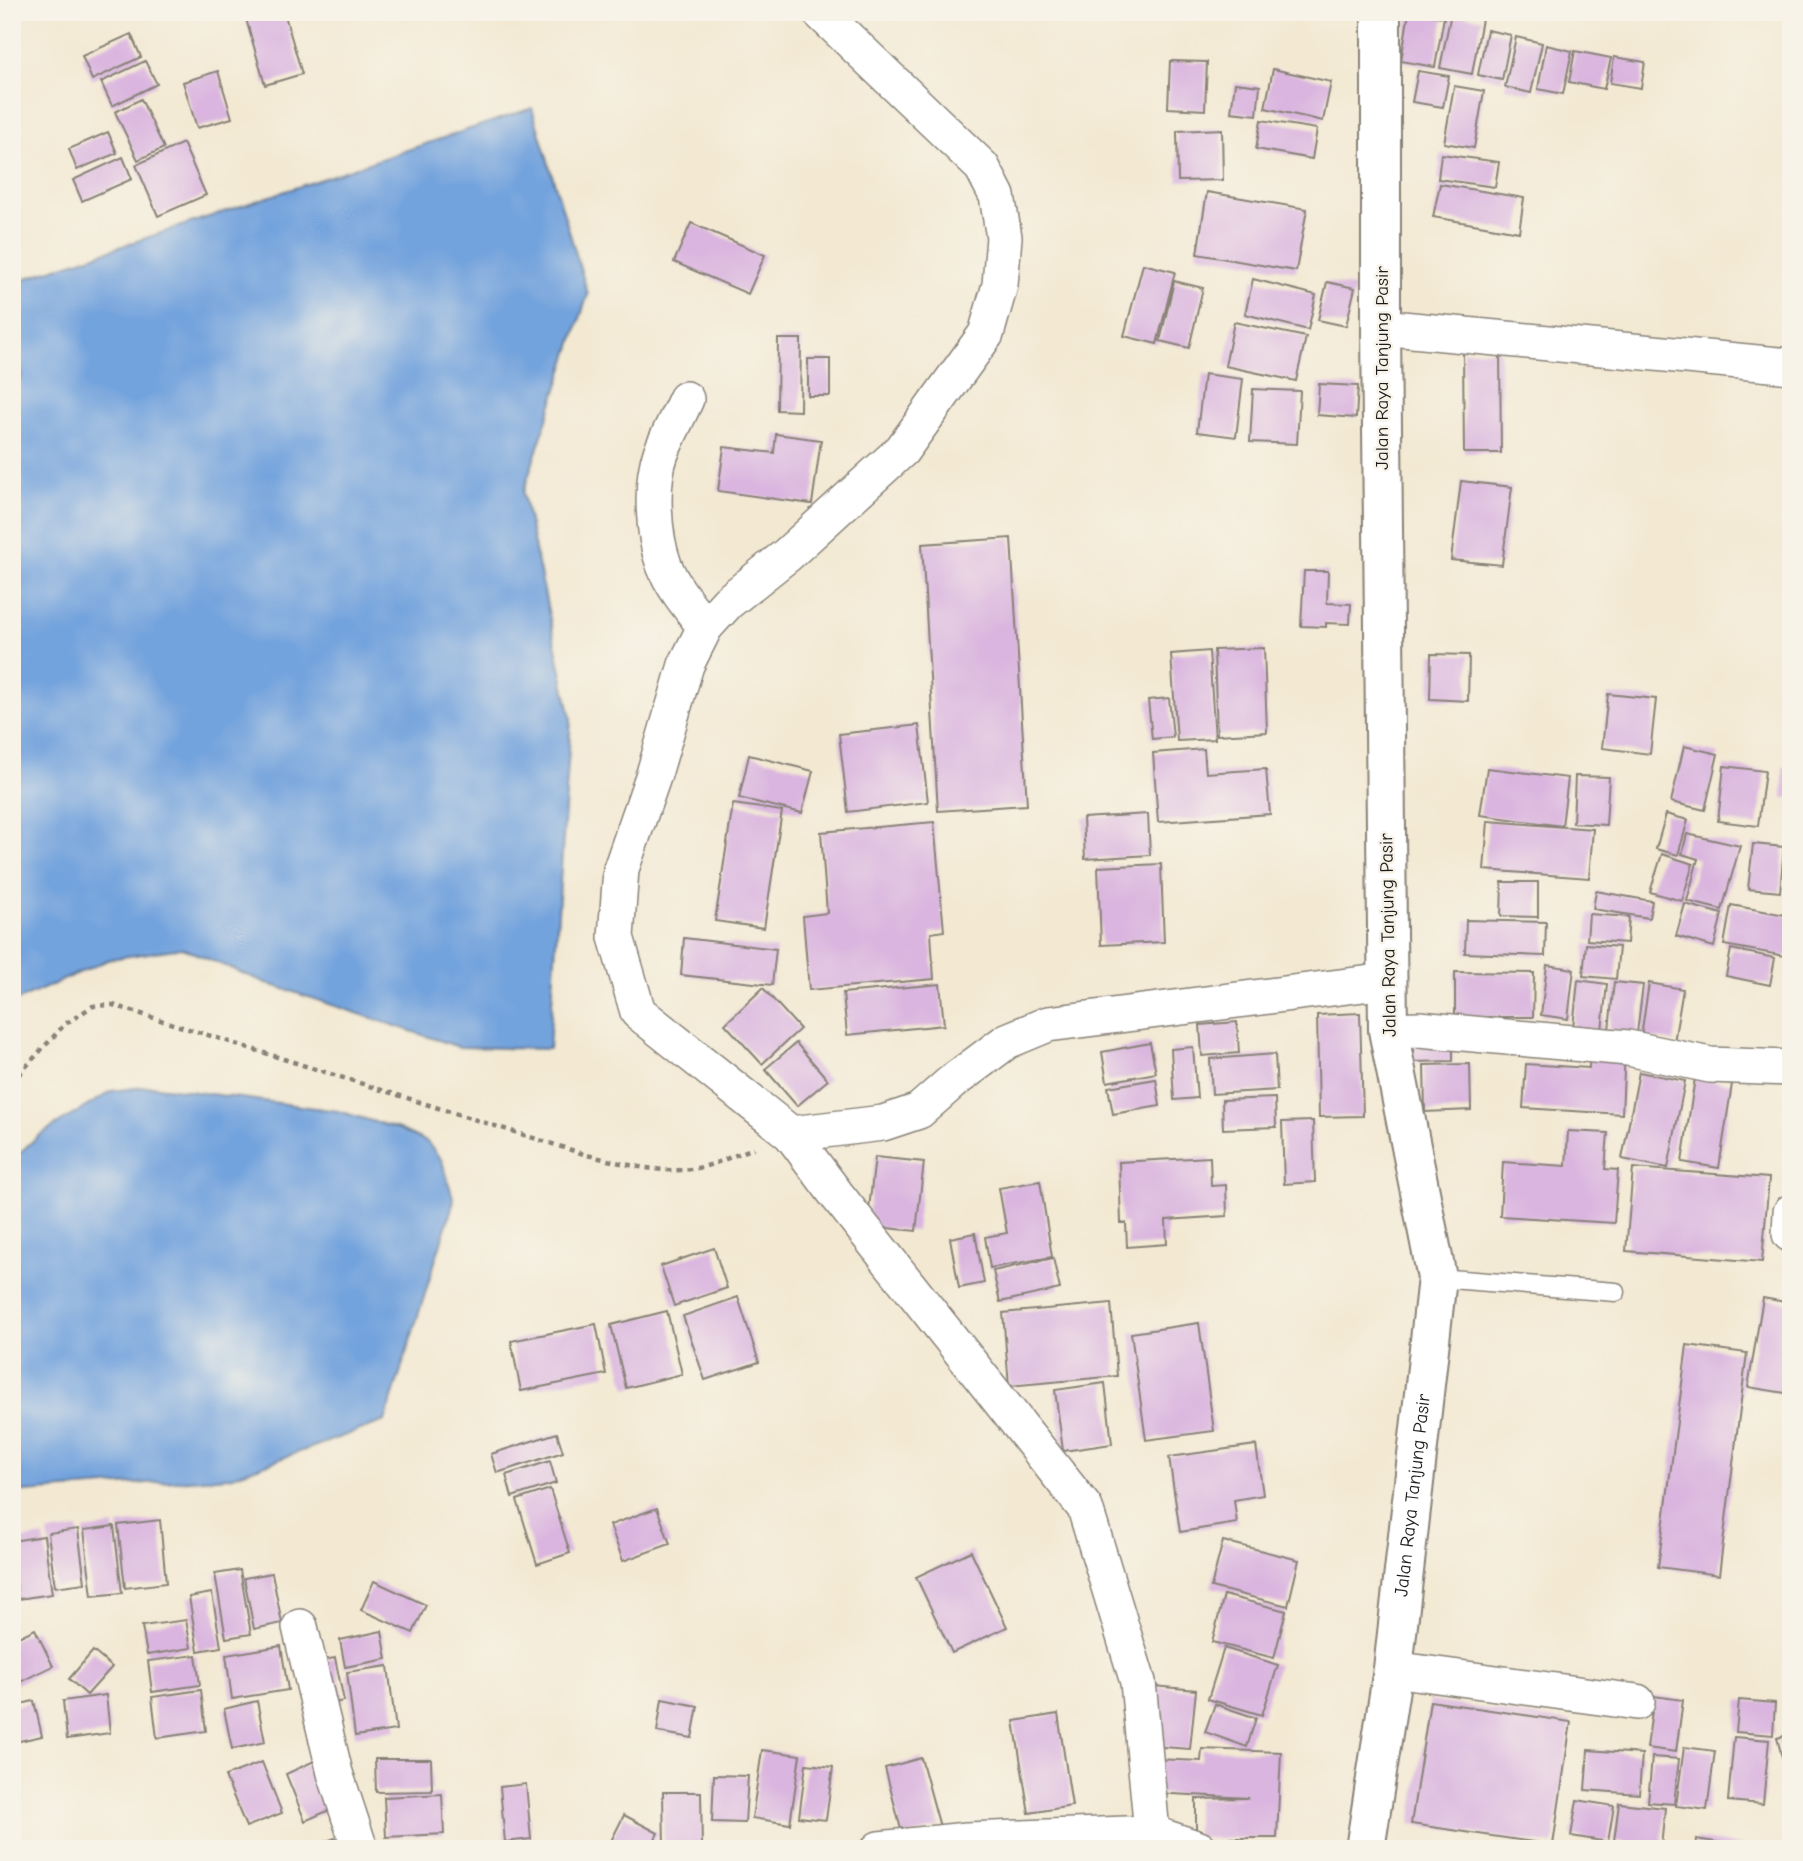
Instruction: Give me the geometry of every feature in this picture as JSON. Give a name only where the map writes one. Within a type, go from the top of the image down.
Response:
[{"type":"street","points":[[820,12],[982,167],[997,196],[1004,237],[1000,285],[986,334],[902,450],[787,555],[727,602],[705,627],[686,665],[654,774],[621,869],[616,937],[638,1012],[815,1131],[844,1205],[1085,1508],[1138,1682],[1155,1840]]},
{"type":"street","name":"Jalan Raya Tanjung Pasir","points":[[1365,1849],[1393,1669],[1437,1278],[1388,1030],[1381,327],[1381,12]]},
{"type":"street","points":[[1381,327],[1791,366]]},
{"type":"street","points":[[686,400],[660,456],[654,489],[657,528],[664,563],[676,587],[705,627]]},
{"type":"street","points":[[815,1131],[883,1123],[919,1111],[951,1082],[1007,1041],[1048,1024],[1387,981]]},
{"type":"street","points":[[1388,1030],[1419,1029],[1628,1048],[1710,1065],[1791,1068]]},
{"type":"street","points":[[1790,1234],[1791,1212]]},
{"type":"street","points":[[300,1627],[335,1773],[360,1849]]},
{"type":"street","points":[[1393,1669],[1637,1702]]},
{"type":"street","points":[[879,1849],[967,1840],[1155,1840],[1199,1849]]},
{"type":"lane","points":[[1437,1278],[1616,1292]]},
{"type":"path","points":[[12,1082],[65,1024],[93,1006],[113,1005],[587,1155],[642,1167],[671,1170],[702,1167],[815,1131]]},
{"type":"water","points":[[532,108],[588,294],[523,493],[571,718],[549,1049],[459,1047],[266,983],[182,948],[110,959],[12,1003],[12,381],[21,379],[12,283]]},
{"type":"water","points":[[151,1086],[338,1111],[399,1129],[427,1142],[442,1161],[454,1201],[385,1421],[230,1477],[12,1493],[12,1160],[38,1136],[112,1091]]},
{"type":"building","points":[[270,12],[284,12],[302,74],[265,85],[246,19]]},
{"type":"building","points":[[1409,12],[1444,17],[1435,67],[1401,61]]},
{"type":"building","points":[[1451,13],[1482,19],[1472,74],[1440,68]]},
{"type":"building","points":[[1487,30],[1511,35],[1502,80],[1478,75]]},
{"type":"building","points":[[131,34],[141,57],[92,80],[82,56]]},
{"type":"building","points":[[1516,37],[1542,43],[1531,93],[1505,87]]},
{"type":"building","points":[[1546,45],[1572,51],[1563,94],[1538,89]]},
{"type":"building","points":[[1575,51],[1611,58],[1604,89],[1569,82]]},
{"type":"building","points":[[1614,57],[1645,62],[1641,88],[1610,83]]},
{"type":"building","points":[[145,61],[157,84],[112,106],[101,82]]},
{"type":"building","points":[[1170,61],[1207,62],[1205,110],[1168,108]]},
{"type":"building","points":[[1273,69],[1331,82],[1323,121],[1265,108]]},
{"type":"building","points":[[218,71],[232,118],[197,128],[183,82]]},
{"type":"building","points":[[1418,71],[1449,76],[1443,107],[1412,102]]},
{"type":"building","points":[[1235,83],[1260,86],[1257,115],[1231,112]]},
{"type":"building","points":[[1454,86],[1484,91],[1474,148],[1444,143]]},
{"type":"building","points":[[141,99],[164,148],[138,160],[115,112]]},
{"type":"building","points":[[1261,120],[1317,129],[1312,159],[1256,149]]},
{"type":"building","points":[[1222,129],[1223,180],[1178,181],[1177,131]]},
{"type":"building","points":[[108,132],[117,153],[77,170],[69,149]]},
{"type":"building","points":[[183,143],[206,195],[158,216],[136,165]]},
{"type":"building","points":[[1441,154],[1499,162],[1495,187],[1438,179]]},
{"type":"building","points":[[123,157],[132,179],[82,201],[73,180]]},
{"type":"building","points":[[1440,184],[1524,198],[1519,232],[1433,217]]},
{"type":"building","points":[[1207,192],[1307,209],[1296,271],[1197,254]]},
{"type":"building","points":[[691,223],[765,255],[748,294],[674,262]]},
{"type":"building","points":[[1143,264],[1175,272],[1157,344],[1124,336]]},
{"type":"building","points":[[1253,279],[1316,295],[1308,330],[1245,314]]},
{"type":"building","points":[[1174,281],[1203,288],[1189,348],[1160,341]]},
{"type":"building","points":[[1327,282],[1355,288],[1346,326],[1318,320]]},
{"type":"building","points":[[1234,322],[1306,337],[1296,381],[1225,366]]},
{"type":"building","points":[[778,339],[801,339],[800,411],[777,410]]},
{"type":"building","points":[[1500,350],[1501,453],[1464,453],[1463,351]]},
{"type":"building","points":[[808,359],[830,359],[830,396],[808,396]]},
{"type":"building","points":[[1204,374],[1243,379],[1236,437],[1197,432]]},
{"type":"building","points":[[1319,384],[1358,386],[1356,418],[1317,415]]},
{"type":"building","points":[[1253,389],[1300,391],[1297,444],[1250,442]]},
{"type":"building","points":[[776,434],[821,440],[812,504],[718,491],[724,447],[774,453]]},
{"type":"building","points":[[1461,481],[1512,487],[1502,565],[1451,560]]},
{"type":"building","points":[[1011,538],[1027,805],[938,811],[922,544]]},
{"type":"building","points":[[1304,571],[1328,571],[1327,603],[1351,604],[1350,624],[1301,626]]},
{"type":"building","points":[[1264,648],[1267,732],[1217,735],[1214,650]]},
{"type":"building","points":[[1209,651],[1215,739],[1177,741],[1171,654]]},
{"type":"building","points":[[1431,654],[1469,655],[1468,701],[1430,699]]},
{"type":"building","points":[[1608,694],[1656,699],[1650,754],[1602,748]]},
{"type":"building","points":[[1169,698],[1173,737],[1152,739],[1148,700]]},
{"type":"building","points":[[919,725],[928,802],[848,812],[839,734]]},
{"type":"building","points":[[1684,746],[1718,754],[1705,810],[1671,802]]},
{"type":"building","points":[[1204,749],[1206,773],[1266,769],[1270,814],[1158,822],[1153,753]]},
{"type":"building","points":[[749,755],[813,771],[802,813],[739,798]]},
{"type":"building","points":[[1724,766],[1765,771],[1758,826],[1718,821]]},
{"type":"building","points":[[1783,767],[1791,767],[1791,798],[1783,798]]},
{"type":"building","points":[[1487,768],[1568,778],[1562,826],[1480,815]]},
{"type":"building","points":[[1575,776],[1609,777],[1606,825],[1573,823]]},
{"type":"building","points":[[733,804],[782,811],[764,928],[715,921]]},
{"type":"building","points":[[1148,814],[1150,855],[1085,859],[1083,818]]},
{"type":"building","points":[[1666,814],[1688,820],[1678,855],[1656,849]]},
{"type":"building","points":[[1488,821],[1593,829],[1589,878],[1484,870]]},
{"type":"building","points":[[934,822],[944,931],[931,933],[934,979],[809,990],[803,916],[827,913],[821,832]]},
{"type":"building","points":[[1687,834],[1740,846],[1722,910],[1687,901],[1698,859],[1682,854]]},
{"type":"building","points":[[1753,844],[1784,847],[1780,892],[1748,889]]},
{"type":"building","points":[[1662,854],[1693,864],[1682,901],[1650,892]]},
{"type":"building","points":[[1161,864],[1164,942],[1101,945],[1098,867]]},
{"type":"building","points":[[1502,882],[1538,882],[1538,917],[1501,916]]},
{"type":"building","points":[[1596,891],[1652,901],[1649,918],[1593,909]]},
{"type":"building","points":[[1685,904],[1722,914],[1714,947],[1676,936]]},
{"type":"building","points":[[1731,905],[1791,916],[1791,957],[1724,945]]},
{"type":"building","points":[[1589,914],[1629,917],[1627,943],[1587,940]]},
{"type":"building","points":[[1466,920],[1546,922],[1545,956],[1465,953]]},
{"type":"building","points":[[684,938],[776,949],[772,985],[681,975]]},
{"type":"building","points":[[1586,944],[1619,947],[1616,979],[1583,976]]},
{"type":"building","points":[[1731,949],[1775,958],[1770,985],[1726,976]]},
{"type":"building","points":[[1547,965],[1574,969],[1568,1019],[1541,1015]]},
{"type":"building","points":[[1455,972],[1534,973],[1533,1017],[1455,1017]]},
{"type":"building","points":[[1578,980],[1607,984],[1602,1030],[1573,1028]]},
{"type":"building","points":[[1614,982],[1643,985],[1637,1033],[1609,1030]]},
{"type":"building","points":[[1649,983],[1683,989],[1674,1042],[1641,1036]]},
{"type":"building","points":[[940,984],[944,1025],[847,1035],[843,993]]},
{"type":"building","points":[[763,988],[800,1029],[762,1064],[725,1024]]},
{"type":"building","points":[[1360,1013],[1363,1116],[1319,1117],[1317,1015]]},
{"type":"building","points":[[1237,1022],[1239,1053],[1202,1056],[1200,1025]]},
{"type":"building","points":[[1453,1034],[1453,1061],[1413,1062],[1413,1035]]},
{"type":"building","points":[[796,1043],[828,1080],[797,1106],[765,1069]]},
{"type":"building","points":[[1150,1043],[1156,1073],[1107,1082],[1102,1052]]},
{"type":"building","points":[[1193,1047],[1197,1098],[1174,1100],[1171,1049]]},
{"type":"building","points":[[1590,1048],[1625,1050],[1622,1114],[1523,1108],[1526,1064],[1589,1068]]},
{"type":"building","points":[[1275,1054],[1277,1090],[1212,1094],[1210,1059]]},
{"type":"building","points":[[1470,1064],[1471,1110],[1425,1112],[1424,1065]]},
{"type":"building","points":[[1639,1072],[1685,1081],[1668,1168],[1622,1159]]},
{"type":"building","points":[[1695,1078],[1732,1084],[1719,1168],[1682,1162]]},
{"type":"building","points":[[1156,1079],[1160,1106],[1113,1114],[1108,1087]]},
{"type":"building","points":[[1275,1098],[1276,1127],[1223,1129],[1222,1100]]},
{"type":"building","points":[[1313,1121],[1315,1182],[1284,1184],[1282,1122]]},
{"type":"building","points":[[1568,1131],[1608,1133],[1605,1169],[1618,1170],[1614,1223],[1500,1216],[1503,1162],[1566,1166]]},
{"type":"building","points":[[875,1157],[924,1162],[916,1231],[867,1226]]},
{"type":"building","points":[[1210,1157],[1211,1186],[1226,1185],[1227,1216],[1166,1220],[1167,1244],[1127,1247],[1126,1223],[1121,1223],[1119,1162]]},
{"type":"building","points":[[1633,1168],[1769,1178],[1762,1262],[1626,1251]]},
{"type":"building","points":[[1040,1181],[1052,1257],[990,1268],[985,1237],[1007,1233],[999,1188]]},
{"type":"building","points":[[975,1233],[984,1283],[959,1288],[950,1238]]},
{"type":"building","points":[[714,1248],[727,1288],[674,1306],[661,1266]]},
{"type":"building","points":[[1053,1258],[1060,1289],[1000,1302],[993,1271]]},
{"type":"building","points":[[738,1297],[759,1362],[705,1380],[683,1316]]},
{"type":"building","points":[[1763,1298],[1791,1303],[1791,1394],[1748,1387]]},
{"type":"building","points":[[1111,1303],[1117,1376],[1009,1386],[1003,1313]]},
{"type":"building","points":[[667,1311],[682,1374],[626,1388],[611,1325]]},
{"type":"building","points":[[1199,1323],[1214,1431],[1146,1440],[1131,1333]]},
{"type":"building","points":[[596,1324],[606,1374],[521,1391],[511,1341]]},
{"type":"building","points":[[1687,1345],[1747,1353],[1719,1575],[1658,1567]]},
{"type":"building","points":[[1105,1383],[1112,1444],[1063,1451],[1055,1390]]},
{"type":"building","points":[[557,1433],[563,1452],[497,1473],[491,1454]]},
{"type":"building","points":[[1256,1445],[1263,1495],[1234,1500],[1237,1523],[1180,1532],[1169,1457]]},
{"type":"building","points":[[550,1461],[556,1483],[512,1497],[506,1475]]},
{"type":"building","points":[[550,1489],[570,1553],[537,1564],[517,1500]]},
{"type":"building","points":[[657,1508],[670,1544],[623,1561],[610,1525]]},
{"type":"building","points":[[160,1520],[166,1583],[125,1588],[118,1525]]},
{"type":"building","points":[[114,1526],[122,1593],[92,1596],[84,1530]]},
{"type":"building","points":[[78,1529],[85,1583],[55,1587],[48,1533]]},
{"type":"building","points":[[44,1536],[52,1594],[18,1599],[12,1541]]},
{"type":"building","points":[[1223,1541],[1299,1560],[1288,1606],[1211,1587]]},
{"type":"building","points":[[971,1551],[1007,1627],[952,1653],[916,1577]]},
{"type":"building","points":[[240,1570],[251,1634],[226,1638],[215,1574]]},
{"type":"building","points":[[272,1573],[282,1623],[254,1629],[244,1578]]},
{"type":"building","points":[[374,1581],[426,1605],[413,1633],[361,1610]]},
{"type":"building","points":[[212,1593],[221,1647],[198,1651],[189,1597]]},
{"type":"building","points":[[1224,1595],[1286,1611],[1274,1658],[1212,1642]]},
{"type":"building","points":[[186,1620],[191,1648],[147,1655],[142,1626]]},
{"type":"building","points":[[35,1629],[53,1666],[12,1686],[12,1640]]},
{"type":"building","points":[[382,1631],[387,1659],[345,1667],[340,1640]]},
{"type":"building","points":[[281,1646],[288,1690],[232,1699],[226,1655]]},
{"type":"building","points":[[1224,1648],[1278,1665],[1262,1715],[1208,1699]]},
{"type":"building","points":[[93,1651],[112,1667],[87,1695],[69,1679]]},
{"type":"building","points":[[196,1655],[200,1685],[152,1692],[148,1661]]},
{"type":"building","points":[[335,1658],[344,1701],[323,1705],[314,1662]]},
{"type":"building","points":[[388,1666],[396,1730],[355,1736],[347,1672]]},
{"type":"building","points":[[1154,1686],[1196,1690],[1190,1749],[1149,1746]]},
{"type":"building","points":[[201,1690],[206,1731],[157,1738],[152,1697]]},
{"type":"building","points":[[106,1695],[110,1733],[67,1739],[63,1701]]},
{"type":"building","points":[[1654,1696],[1683,1700],[1676,1752],[1647,1748]]},
{"type":"building","points":[[662,1699],[698,1706],[692,1738],[657,1732]]},
{"type":"building","points":[[1739,1700],[1775,1703],[1773,1735],[1736,1732]]},
{"type":"building","points":[[34,1701],[42,1736],[15,1742],[12,1706]]},
{"type":"building","points":[[257,1701],[265,1742],[232,1749],[224,1709]]},
{"type":"building","points":[[1430,1701],[1571,1722],[1553,1845],[1411,1824]]},
{"type":"building","points":[[1215,1704],[1256,1718],[1247,1747],[1205,1732]]},
{"type":"building","points":[[1058,1714],[1072,1806],[1029,1813],[1014,1721]]},
{"type":"building","points":[[1791,1734],[1791,1786],[1790,1787],[1777,1738]]},
{"type":"building","points":[[1734,1737],[1769,1740],[1763,1804],[1728,1801]]},
{"type":"building","points":[[1684,1747],[1715,1751],[1707,1810],[1676,1806]]},
{"type":"building","points":[[1202,1749],[1281,1752],[1277,1838],[1196,1838],[1196,1799],[1249,1798],[1153,1793],[1155,1759],[1201,1761]]},
{"type":"building","points":[[762,1750],[800,1755],[790,1824],[752,1818]]},
{"type":"building","points":[[1588,1750],[1642,1754],[1639,1794],[1585,1790]]},
{"type":"building","points":[[1652,1757],[1679,1759],[1674,1804],[1648,1802]]},
{"type":"building","points":[[921,1758],[940,1827],[903,1837],[885,1768]]},
{"type":"building","points":[[375,1759],[431,1759],[432,1791],[376,1792]]},
{"type":"building","points":[[314,1761],[334,1808],[305,1821],[286,1774]]},
{"type":"building","points":[[262,1762],[282,1813],[246,1827],[225,1776]]},
{"type":"building","points":[[806,1764],[833,1767],[826,1820],[799,1817]]},
{"type":"building","points":[[714,1775],[748,1776],[745,1823],[712,1822]]},
{"type":"building","points":[[526,1784],[531,1839],[505,1842],[500,1787]]},
{"type":"building","points":[[663,1792],[701,1792],[702,1849],[664,1849]]},
{"type":"building","points":[[442,1794],[444,1834],[386,1837],[384,1797]]},
{"type":"building","points":[[1577,1800],[1614,1806],[1608,1842],[1571,1836]]},
{"type":"building","points":[[1619,1803],[1665,1808],[1661,1847],[1614,1841]]},
{"type":"building","points":[[624,1815],[658,1833],[650,1849],[607,1849]]},
{"type":"building","points":[[335,1838],[339,1849],[307,1849],[307,1848]]},
{"type":"building","points":[[1696,1839],[1749,1847],[1749,1849],[1695,1849]]}]
